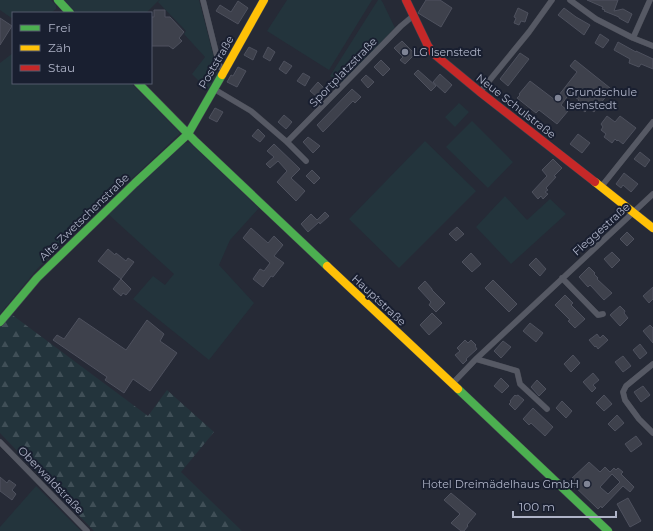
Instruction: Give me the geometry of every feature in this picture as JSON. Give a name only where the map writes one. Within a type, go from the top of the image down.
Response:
[{"type":"street","points":[[58,0],[69,12]]},
{"type":"street","points":[[203,0],[219,64],[224,70]]},
{"type":"street","name":"Poststraße","points":[[188,134],[264,0]]},
{"type":"street","name":"Neue Schulstraße","points":[[406,0],[428,46],[434,54],[653,228]]},
{"type":"street","points":[[480,92],[529,32],[552,0]]},
{"type":"street","points":[[570,0],[596,19],[633,38],[653,46]]},
{"type":"street","points":[[633,38],[650,0]]},
{"type":"street","name":"Sportplatzstraße","points":[[287,142],[413,16]]},
{"type":"street","name":"Hauptstraße","points":[[139,84],[188,134],[608,531]]},
{"type":"street","points":[[214,89],[251,111],[287,142],[306,161]]},
{"type":"street","points":[[601,187],[653,122]]},
{"type":"street","name":"Alte Zwetschenstraße","points":[[0,322],[37,278],[188,134]]},
{"type":"street","name":"Fleggestraße","points":[[452,384],[476,359],[653,194]]},
{"type":"street","points":[[562,278],[598,316],[603,314]]},
{"type":"street","points":[[476,359],[517,371],[520,384],[547,409]]},
{"type":"street","points":[[653,364],[626,386],[623,392],[625,400],[634,413],[653,433]]},
{"type":"street","name":"Oberwaldstraße","points":[[0,442],[87,531]]},
{"type":"green space","points":[[0,0],[51,0],[56,5],[56,9],[52,12],[12,12],[12,18],[0,10]]},
{"type":"green space","points":[[64,0],[159,0],[147,12],[75,12]]},
{"type":"green space","points":[[160,0],[199,0],[218,73],[208,90],[192,74],[205,57],[184,34],[186,31],[158,2]]},
{"type":"green space","points":[[287,0],[372,0],[329,70],[267,31]]},
{"type":"green space","points":[[378,0],[381,0],[383,3],[395,28],[343,82],[339,82],[330,76]]},
{"type":"green space","points":[[12,54],[12,84],[132,84],[180,133],[38,268],[0,314],[0,63]]},
{"type":"green space","points":[[459,103],[469,112],[455,127],[445,117]]},
{"type":"green space","points":[[472,121],[513,162],[488,188],[446,147]]},
{"type":"green space","points":[[425,141],[476,191],[399,268],[349,219]]},
{"type":"green space","points":[[189,142],[259,208],[230,240],[219,265],[254,303],[209,360],[133,299],[153,276],[165,285],[174,274],[107,213],[181,144]]},
{"type":"green space","points":[[505,196],[527,220],[550,199],[566,214],[511,264],[476,227]]},
{"type":"green space","points":[[11,314],[148,416],[167,390],[214,432],[181,472],[242,531],[94,531],[0,433],[0,326]]},
{"type":"green space","points":[[36,486],[81,531],[0,531],[0,527]]},
{"type":"building","points":[[426,0],[440,0],[452,8],[441,27],[418,13]]},
{"type":"building","points":[[587,0],[618,0],[614,11],[623,9],[632,14],[628,23],[619,17],[604,11],[605,10],[602,9],[603,7]]},
{"type":"building","points":[[238,1],[248,8],[238,24],[216,11],[220,5],[231,12]]},
{"type":"building","points":[[518,8],[528,13],[525,22],[521,21],[519,25],[514,23],[516,18],[514,17]]},
{"type":"building","points":[[564,8],[590,25],[584,35],[558,15]]},
{"type":"building","points":[[154,10],[165,10],[165,17],[170,17],[184,32],[179,38],[182,41],[173,49],[169,46],[152,46],[152,17],[154,17]]},
{"type":"building","points":[[0,18],[12,26],[0,45]]},
{"type":"building","points":[[600,34],[609,40],[603,48],[595,43]]},
{"type":"building","name":"LG Isenstedt","points":[[402,41],[415,54],[405,64],[400,60],[403,57],[394,48]]},
{"type":"building","points":[[618,42],[653,59],[653,69],[641,64],[639,67],[629,63],[630,59],[614,50]]},
{"type":"building","points":[[249,47],[257,51],[253,60],[244,55]]},
{"type":"building","points":[[268,47],[275,52],[270,61],[263,57]]},
{"type":"building","points":[[520,53],[529,59],[508,86],[500,79]]},
{"type":"building","points":[[381,60],[390,69],[383,76],[374,67]]},
{"type":"building","points":[[575,60],[615,92],[610,98],[607,95],[594,112],[589,108],[585,112],[575,104],[579,100],[570,93],[561,105],[568,111],[557,124],[539,110],[536,113],[517,98],[530,81],[555,100],[577,72],[570,66]]},
{"type":"building","points":[[284,61],[292,66],[286,74],[279,69]]},
{"type":"building","points":[[238,67],[246,71],[237,87],[227,82],[231,75],[233,76]]},
{"type":"building","points":[[418,70],[436,86],[431,91],[414,74]]},
{"type":"building","points":[[303,73],[310,77],[305,86],[297,81]]},
{"type":"building","points":[[440,74],[452,85],[445,93],[433,82]]},
{"type":"building","points":[[366,75],[374,82],[368,88],[361,80]]},
{"type":"building","points":[[318,82],[325,89],[317,97],[310,91]]},
{"type":"building","points":[[352,89],[361,97],[355,103],[353,101],[323,132],[317,125]]},
{"type":"building","points":[[215,108],[223,112],[217,122],[209,118]]},
{"type":"building","points":[[284,115],[292,122],[286,129],[278,122]]},
{"type":"building","points":[[607,116],[615,122],[620,116],[636,128],[623,144],[615,139],[612,143],[604,137],[606,134],[601,130],[603,127],[601,124]]},
{"type":"building","points":[[258,129],[265,136],[260,142],[252,136]]},
{"type":"building","points":[[578,134],[590,143],[582,153],[570,144]]},
{"type":"building","points":[[308,137],[320,146],[313,153],[303,142]]},
{"type":"building","points":[[274,144],[300,169],[291,178],[305,191],[296,201],[277,182],[287,171],[278,161],[270,168],[266,164],[274,157],[267,151]]},
{"type":"building","points":[[640,152],[650,160],[645,167],[634,159]]},
{"type":"building","points":[[553,159],[562,168],[554,176],[556,177],[546,188],[548,190],[545,192],[548,194],[543,199],[541,196],[538,199],[532,192],[547,176],[542,170]]},
{"type":"building","points":[[312,170],[320,178],[314,184],[306,176]]},
{"type":"building","points":[[624,173],[638,184],[631,192],[623,185],[621,188],[616,184]]},
{"type":"building","points":[[325,212],[329,216],[320,224],[319,222],[308,232],[301,224],[311,214],[317,220]]},
{"type":"building","points":[[457,227],[464,234],[456,241],[449,234]]},
{"type":"building","points":[[251,228],[268,243],[274,236],[283,245],[274,256],[284,263],[273,277],[271,276],[263,287],[253,279],[260,269],[264,271],[270,263],[243,238]]},
{"type":"building","points":[[627,232],[634,239],[627,246],[620,239]]},
{"type":"building","points":[[108,249],[126,261],[128,258],[134,262],[121,279],[98,261]]},
{"type":"building","points":[[612,252],[620,260],[612,268],[604,259]]},
{"type":"building","points":[[471,253],[481,264],[472,272],[462,262]]},
{"type":"building","points":[[536,258],[546,269],[540,276],[529,265]]},
{"type":"building","points":[[589,267],[595,273],[594,274],[598,278],[597,279],[612,293],[604,300],[590,285],[588,287],[579,277]]},
{"type":"building","points":[[121,279],[131,289],[126,295],[123,293],[121,296],[113,289]]},
{"type":"building","points":[[493,280],[517,304],[509,312],[485,288]]},
{"type":"building","points":[[425,281],[445,303],[436,312],[429,305],[431,302],[418,288]]},
{"type":"building","points":[[653,287],[653,299],[649,303],[643,296]]},
{"type":"building","points":[[565,295],[573,303],[571,305],[585,319],[575,328],[568,321],[570,320],[555,305]]},
{"type":"building","points":[[620,306],[625,311],[624,313],[628,318],[620,326],[610,315]]},
{"type":"building","points":[[432,313],[442,323],[429,335],[420,325]]},
{"type":"building","points":[[79,318],[126,350],[147,320],[164,334],[160,341],[177,353],[150,391],[133,379],[124,393],[105,380],[107,377],[53,340],[57,335],[64,339]]},
{"type":"building","points":[[530,323],[543,333],[536,342],[523,331]]},
{"type":"building","points":[[650,325],[653,328],[653,343],[643,331]]},
{"type":"building","points":[[597,334],[600,338],[603,335],[608,340],[598,349],[589,340]]},
{"type":"building","points":[[465,340],[468,343],[471,340],[476,345],[475,346],[477,349],[466,359],[467,360],[463,364],[455,355],[460,351],[457,348]]},
{"type":"building","points":[[503,341],[511,347],[501,358],[494,351]]},
{"type":"building","points":[[640,344],[647,353],[640,359],[633,350]]},
{"type":"building","points":[[573,355],[580,363],[571,372],[564,364]]},
{"type":"building","points":[[623,356],[631,366],[623,372],[615,362]]},
{"type":"building","points":[[593,373],[599,380],[593,385],[596,388],[592,392],[583,382]]},
{"type":"building","points":[[501,378],[509,386],[502,393],[494,386]]},
{"type":"building","points":[[537,380],[546,389],[539,396],[531,387]]},
{"type":"building","points":[[643,386],[650,395],[641,402],[634,392]]},
{"type":"building","points":[[515,395],[518,395],[524,400],[515,410],[509,404]]},
{"type":"building","points":[[604,395],[612,404],[604,411],[596,403]]},
{"type":"building","points":[[562,401],[572,411],[566,418],[556,408]]},
{"type":"building","points":[[533,408],[553,427],[545,436],[531,423],[529,425],[523,419]]},
{"type":"building","points":[[617,415],[624,423],[615,431],[608,424]]},
{"type":"building","points":[[636,436],[642,444],[631,452],[625,444]]},
{"type":"building","name":"Hotel Dreimädelhaus GmbH","points":[[589,462],[600,472],[605,467],[610,472],[614,468],[616,470],[618,468],[623,472],[621,474],[634,487],[630,492],[623,486],[602,508],[601,506],[598,509],[569,481]],"holes":[[[612,474],[620,482],[608,494],[600,487]]]},
{"type":"building","points":[[0,477],[7,483],[9,480],[16,485],[12,490],[16,494],[12,500],[0,491]]},
{"type":"building","points":[[451,493],[476,514],[464,531],[461,531],[451,523],[460,514],[444,500]]},
{"type":"building","points":[[628,498],[641,521],[630,527],[617,504]]},
{"type":"traffic: fast","points":[[58,0],[69,12]]},
{"type":"traffic: fast","points":[[0,322],[37,278],[188,134],[222,75]]},
{"type":"traffic: fast","points":[[139,84],[196,142],[327,266]]},
{"type":"traffic: fast","points":[[458,389],[608,531]]},
{"type":"traffic: slow","points":[[222,75],[264,0]]},
{"type":"traffic: slow","points":[[595,182],[653,228]]},
{"type":"traffic: slow","points":[[327,266],[458,389]]},
{"type":"traffic: jam","points":[[406,0],[428,46],[434,54],[595,182]]},
{"type":"place","name":"LG Isenstedt","points":[[405,52]]},
{"type":"place","name":"Grundschule Isenstedt","points":[[558,98]]},
{"type":"place","name":"Hotel Dreimädelhaus GmbH","points":[[587,484]]}]
